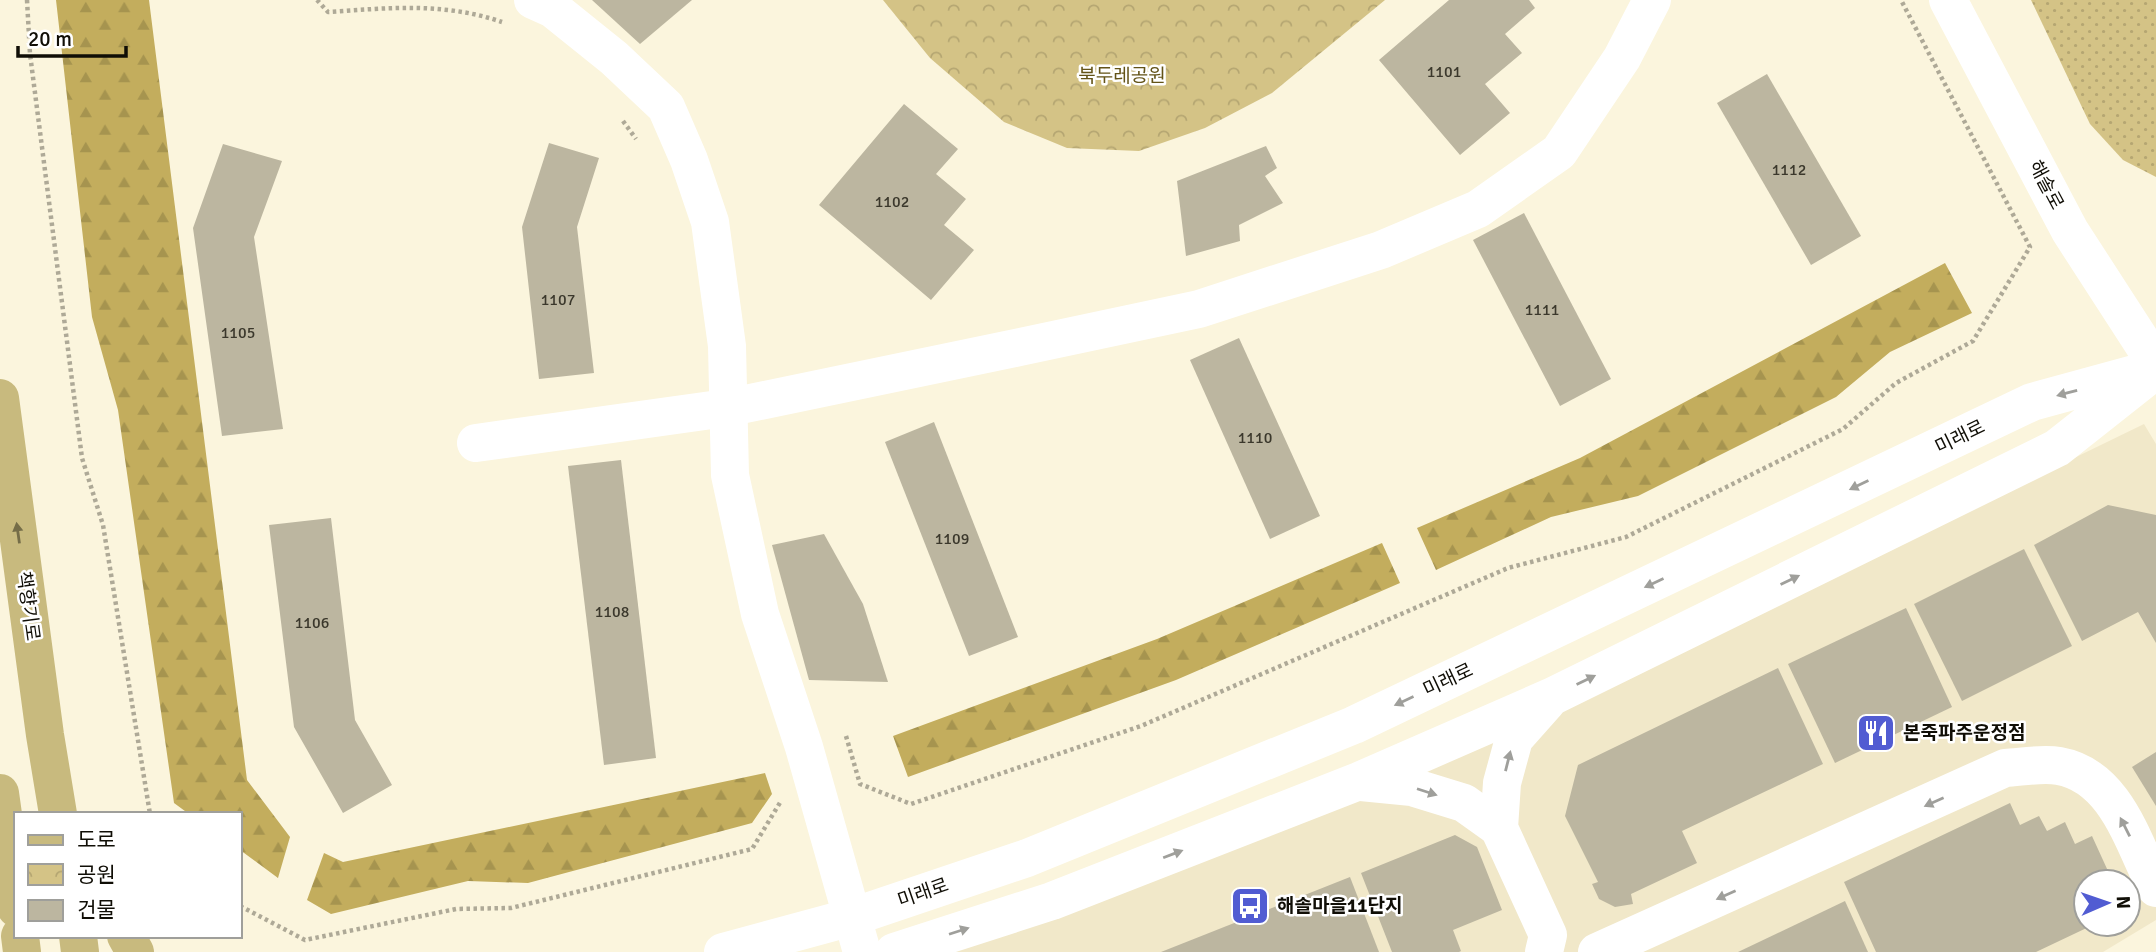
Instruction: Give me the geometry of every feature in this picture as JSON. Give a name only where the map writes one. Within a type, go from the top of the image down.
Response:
[{"type":"main road","name":"책향기로","points":[[0,398],[43,722],[58,812]]},
{"type":"main road","points":[[43,722],[73,812]]},
{"type":"main road","points":[[0,793],[14,894]]},
{"type":"street","points":[[476,443],[726,408],[1199,309],[1381,250],[1478,209],[1559,152],[1622,58],[1652,0]]},
{"type":"street","name":"해솔로","points":[[1948,0],[2070,231],[2156,367]]},
{"type":"street","points":[[519,12],[553,9],[614,58],[666,107],[710,222],[727,346],[726,408],[730,475],[760,614],[804,747],[857,934]]},
{"type":"street","points":[[894,952],[1052,901],[1359,781],[1551,697],[2057,448],[2156,367]]},
{"type":"street","name":"미래로","points":[[723,952],[857,934],[1027,858],[1354,724],[2032,402],[2156,367]]},
{"type":"street","points":[[1551,697],[1514,739],[1503,783],[1499,828],[1546,944],[1590,952]]},
{"type":"street","points":[[1597,952],[2005,768],[2059,766],[2095,782],[2109,794],[2156,888]]},
{"type":"street","points":[[1359,781],[1412,787],[1464,803],[1499,828]]},
{"type":"path","points":[[27,0],[30,54],[82,458],[103,525],[149,812]]},
{"type":"path","points":[[317,0],[328,12],[408,7],[519,12]]},
{"type":"path","points":[[846,736],[860,784],[911,804],[1141,726],[1508,568],[1626,537],[1843,429],[1896,383],[1973,341],[2030,247],[1901,0]]},
{"type":"path","points":[[614,110],[640,143]]},
{"type":"path","points":[[242,907],[304,940],[456,909],[511,908],[752,849],[785,796]]},
{"type":"shaded area","points":[[2144,424],[2156,444],[2156,920],[2142,928],[2142,868],[2072,868],[2072,938],[2126,938],[2103,952],[945,952],[1474,750]]},
{"type":"green space","points":[[56,0],[149,0],[247,780],[290,837],[278,878],[242,851],[242,812],[186,812],[174,803],[118,410],[92,317]]},
{"type":"green space","name":"북두레공원","points":[[883,0],[1385,0],[1272,93],[1205,128],[1139,151],[1067,148],[1004,122],[930,58]]},
{"type":"green space","points":[[2031,0],[2156,0],[2156,177],[2123,160],[2090,124]]},
{"type":"green space","points":[[1945,263],[1972,313],[1890,352],[1836,397],[1638,496],[1551,517],[1436,570],[1417,528],[1580,458]]},
{"type":"green space","points":[[1382,543],[1400,583],[1176,680],[908,777],[893,736],[1157,639]]},
{"type":"green space","points":[[765,773],[772,794],[752,823],[528,883],[468,881],[331,914],[307,900],[324,853],[343,862]]},
{"type":"building","points":[[592,0],[692,0],[640,44]]},
{"type":"building","points":[[1449,0],[1529,0],[1535,8],[1505,34],[1522,53],[1485,84],[1510,113],[1460,155],[1379,60]]},
{"type":"building","points":[[1767,74],[1861,236],[1811,265],[1717,103]]},
{"type":"building","points":[[904,104],[958,149],[936,174],[966,199],[944,225],[974,250],[931,300],[819,205]]},
{"type":"building","points":[[549,143],[599,158],[577,227],[594,373],[539,379],[522,227]]},
{"type":"building","points":[[223,144],[282,161],[254,237],[283,429],[222,436],[193,228]]},
{"type":"building","points":[[1266,146],[1277,168],[1265,176],[1283,203],[1239,225],[1240,241],[1186,256],[1177,181]]},
{"type":"building","points":[[1524,213],[1611,379],[1560,406],[1473,240]]},
{"type":"building","points":[[1239,338],[1320,516],[1270,539],[1190,360]]},
{"type":"building","points":[[934,422],[1018,637],[969,656],[885,442]]},
{"type":"building","points":[[621,460],[656,758],[604,765],[568,466]]},
{"type":"building","points":[[2108,505],[2156,515],[2156,643],[2138,612],[2082,641],[2034,545]]},
{"type":"building","points":[[331,518],[355,720],[392,785],[343,813],[294,727],[269,525]]},
{"type":"building","points":[[824,534],[863,604],[888,682],[809,680],[772,545]]},
{"type":"building","points":[[2024,549],[2072,646],[1962,701],[1914,604]]},
{"type":"building","points":[[1906,608],[1952,707],[1835,763],[1788,664]]},
{"type":"building","points":[[1778,668],[1823,764],[1682,831],[1697,863],[1631,894],[1633,904],[1615,907],[1599,899],[1592,884],[1598,882],[1565,816],[1578,765]]},
{"type":"building","points":[[2156,752],[2156,806],[2132,767]]},
{"type":"building","points":[[2010,803],[2020,825],[2039,816],[2047,831],[2065,822],[2075,844],[2092,836],[2107,868],[2072,868],[2072,935],[2036,952],[1876,952],[1844,882]]},
{"type":"building","points":[[1455,835],[1477,847],[1502,910],[1453,930],[1461,951],[1459,952],[1392,952],[1361,873]]},
{"type":"building","points":[[1350,877],[1379,952],[1161,952]]},
{"type":"building","points":[[1845,901],[1868,952],[1738,952]]},
{"type":"place","name":"본죽파주운정점","points":[[1876,733]]},
{"type":"place","name":"해솔마을11단지","points":[[1250,906]]}]
